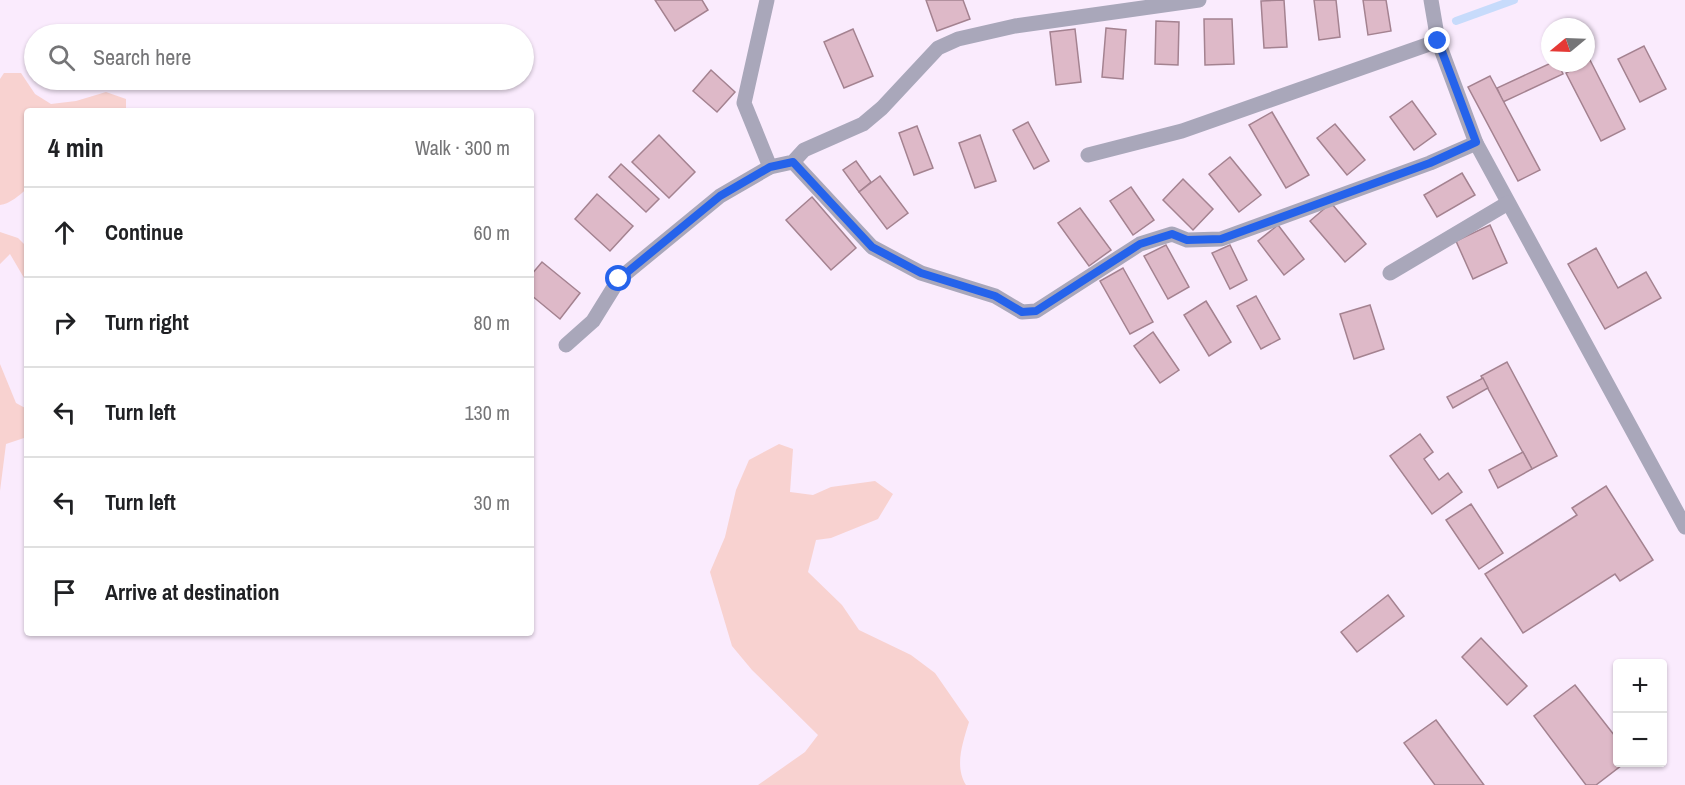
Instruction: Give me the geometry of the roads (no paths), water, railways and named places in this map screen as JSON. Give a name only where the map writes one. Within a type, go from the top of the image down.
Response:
[{"type":"street","points":[[767,0],[744,103],[770,167]]},
{"type":"street","points":[[566,345],[593,321],[619,279],[720,196],[770,167],[793,162],[804,150],[863,124],[882,108],[938,48],[958,39],[1015,26],[1198,0]]},
{"type":"street","points":[[1431,0],[1438,41],[1476,142],[1685,526]]},
{"type":"street","points":[[1088,155],[1182,131],[1438,41]]},
{"type":"street","points":[[793,162],[872,247],[921,273],[995,296],[1022,312],[1036,311],[1140,244],[1172,234],[1187,240],[1221,239],[1430,163],[1476,142]]},
{"type":"street","points":[[1390,273],[1508,203]]},
{"type":"waterway","points":[[1456,21],[1514,0]]}]
